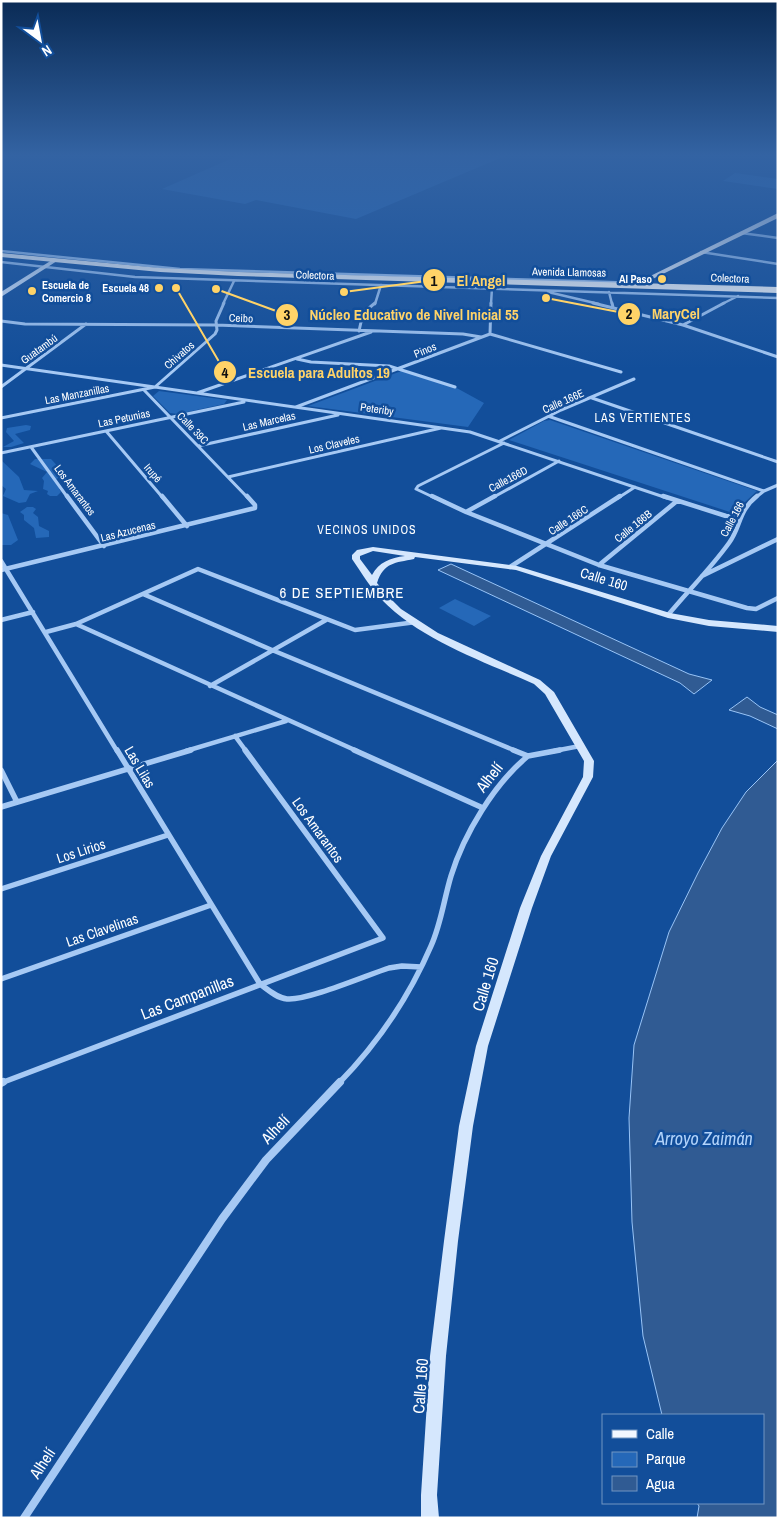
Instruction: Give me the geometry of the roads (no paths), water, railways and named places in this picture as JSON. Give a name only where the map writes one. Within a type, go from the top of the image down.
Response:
[{"type":"highway","name":"Avenida Llamosas","points":[[1,254],[30,260],[158,273],[636,285],[778,291]]},
{"type":"highway","name":"Avenida Llamosas","points":[[52,262],[81,262],[160,270],[365,276],[504,283]]},
{"type":"highway","points":[[135,277],[158,273]]},
{"type":"main road","points":[[636,285],[753,227]]},
{"type":"main road","points":[[1,296],[52,262]]},
{"type":"main road","name":"Calle 160","points":[[430,1518],[429,1495],[438,1356],[466,1126],[482,1046],[526,908],[546,856],[588,777],[589,761],[549,692],[537,682],[460,647],[416,622],[383,596],[356,559],[356,555],[373,549],[510,567],[668,615],[718,624],[778,629]]},
{"type":"main road","name":"Calle 160","points":[[373,583],[377,571],[384,564],[397,559],[421,555]]},
{"type":"street","points":[[742,232],[778,238]]},
{"type":"street","points":[[701,252],[778,264]]},
{"type":"street","points":[[1,262],[30,260]]},
{"type":"street","name":"Colectora","points":[[52,262],[135,277],[492,288],[504,283],[544,290],[778,298]]},
{"type":"street","points":[[365,276],[495,279],[504,283]]},
{"type":"street","name":"Chivatos","points":[[155,387],[215,334],[217,330],[216,321],[234,281]]},
{"type":"street","points":[[359,331],[363,313],[375,304],[381,285]]},
{"type":"street","name":"Colectora","points":[[609,292],[636,285]]},
{"type":"street","points":[[492,288],[490,334],[621,372]]},
{"type":"street","points":[[544,290],[556,295],[683,325],[778,357]]},
{"type":"street","points":[[609,292],[613,307]]},
{"type":"street","points":[[683,325],[738,296]]},
{"type":"street","name":"Ceibo","points":[[1,321],[25,324],[216,326],[374,331],[463,334],[481,337]]},
{"type":"street","name":"Guatambú","points":[[1,388],[87,324]]},
{"type":"street","points":[[196,393],[374,331]]},
{"type":"street","name":"Pinos","points":[[295,408],[400,370],[490,334]]},
{"type":"street","points":[[297,359],[311,362],[389,366],[455,387]]},
{"type":"street","name":"Peteriby","points":[[1,365],[470,432],[677,501],[726,516],[740,517]]},
{"type":"street","name":"Calle 166E","points":[[466,512],[416,489],[418,486],[548,416],[634,379]]},
{"type":"street","name":"Las Manzanillas","points":[[1,418],[155,387]]},
{"type":"street","name":"Calle 39C","points":[[144,390],[255,505]]},
{"type":"street","points":[[592,398],[778,462]]},
{"type":"street","name":"Las Petunias","points":[[1,453],[250,401]]},
{"type":"street","name":"Las Marcelas","points":[[198,446],[343,414]]},
{"type":"street","points":[[548,416],[764,491]]},
{"type":"street","name":"Los Claveles","points":[[228,477],[444,428]]},
{"type":"street","name":"Irupé","points":[[106,431],[187,526]]},
{"type":"street","name":"Los Amarantos","points":[[31,447],[104,546]]},
{"type":"street","name":"Calle166D","points":[[466,512],[559,461]]},
{"type":"street","name":"Calle 166","points":[[668,615],[731,541],[740,517],[751,501],[764,491],[778,485]]},
{"type":"street","name":"Calle 166C","points":[[510,567],[635,487]]},
{"type":"street","name":"Calle 166B","points":[[599,565],[677,501]]},
{"type":"street","name":"Las Azucenas","points":[[4,570],[249,511],[255,508],[255,505]]},
{"type":"street","points":[[466,512],[599,565],[687,591],[756,609],[778,598]]},
{"type":"street","points":[[699,577],[778,539]]},
{"type":"street","name":"Las Lilas","points":[[1,561],[4,570],[46,632],[260,984]]},
{"type":"street","points":[[46,632],[76,624],[198,569],[355,630],[416,622]]},
{"type":"street","points":[[143,594],[272,650],[528,756],[580,746]]},
{"type":"street","points":[[1,620],[33,612]]},
{"type":"street","points":[[210,686],[326,620]]},
{"type":"street","points":[[76,624],[483,808]]},
{"type":"street","points":[[1,807],[286,720]]},
{"type":"street","name":"Los Amarantos","points":[[235,736],[383,938]]},
{"type":"street","name":"Alhelí","points":[[24,1518],[222,1218],[266,1160],[365,1056],[402,1004],[432,944],[452,874],[483,808],[517,765],[528,756]]},
{"type":"street","points":[[1,770],[17,802]]},
{"type":"street","name":"Los Lirios","points":[[1,889],[168,835]]},
{"type":"street","name":"Las Clavelinas","points":[[1,979],[211,905]]},
{"type":"street","name":"Las Campanillas","points":[[1,1083],[383,938]]},
{"type":"street","points":[[260,984],[272,994],[289,1001],[389,968],[402,966],[421,967]]},
{"type":"water","points":[[451,564],[689,674],[712,680],[694,694],[680,683],[438,570]]},
{"type":"water","points":[[747,697],[760,707],[778,715],[778,729],[750,716],[729,710]]},
{"type":"water","name":"Arroyo Zaimán","points":[[778,760],[778,1518],[697,1518],[698,1504],[764,1504],[764,1414],[662,1414],[643,1336],[632,1222],[629,1118],[634,1045],[669,932],[722,828],[746,792]]},
{"type":"place","name":"Al Paso","points":[[662,279]]},
{"type":"place","name":"Escuela 48","points":[[159,288]]},
{"type":"place","name":"Escuela para Adultos 19","points":[[176,288]]},
{"type":"place","name":"Núcleo Educativo de Nivel Inicial 55","points":[[216,289]]},
{"type":"place","name":"Escuela de Comercio 8","points":[[32,291]]},
{"type":"place","name":"El Angel","points":[[344,292]]},
{"type":"place","name":"MaryCel","points":[[546,298]]},
{"type":"district","name":"LAS VERTIENTES","points":[[643,418]]},
{"type":"district","name":"VECINOS UNIDOS","points":[[367,530]]},
{"type":"district","name":"6 DE SEPTIEMBRE","points":[[342,593]]}]
